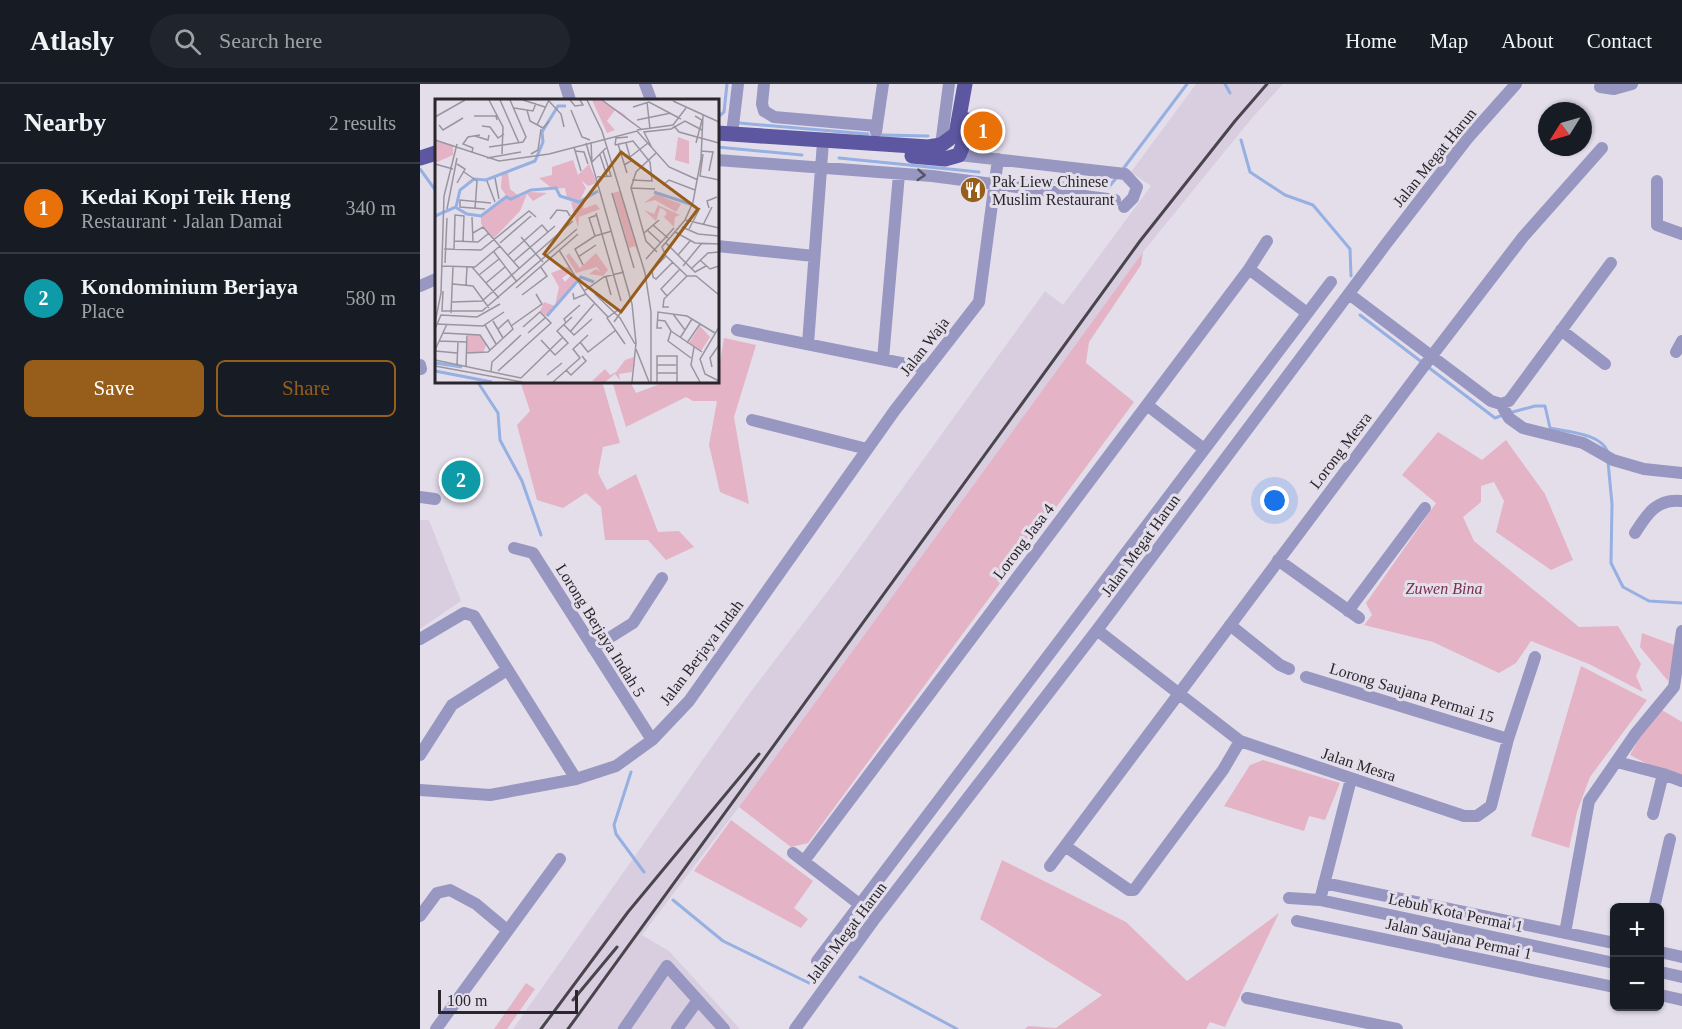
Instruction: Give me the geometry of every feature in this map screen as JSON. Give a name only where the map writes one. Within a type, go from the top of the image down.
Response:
[{"type":"main road","points":[[725,134],[871,145],[928,147],[941,145],[956,134],[965,84]]},
{"type":"main road","points":[[871,145],[883,153],[945,159],[959,155],[965,140],[972,84]]},
{"type":"main road","points":[[420,158],[435,153]]},
{"type":"street","points":[[565,84],[570,99]]},
{"type":"street","points":[[645,84],[651,99]]},
{"type":"street","points":[[725,134],[738,84]]},
{"type":"street","points":[[764,84],[762,104],[764,111],[774,117],[877,126]]},
{"type":"street","points":[[871,145],[877,126],[883,84]]},
{"type":"street","points":[[941,145],[950,84]]},
{"type":"street","name":"Jalan Megat Harun","points":[[795,1029],[876,917],[1097,630],[1348,294],[1467,139],[1516,84]]},
{"type":"street","points":[[1600,87],[1614,89],[1632,84]]},
{"type":"street","points":[[808,344],[823,142]]},
{"type":"street","name":"Lorong Mesra","points":[[1050,866],[1426,363],[1523,237],[1602,148]]},
{"type":"street","points":[[718,160],[994,183],[1119,203],[1133,198],[1137,187],[1125,174],[959,155]]},
{"type":"street","name":"Jalan Waja","points":[[811,529],[867,449],[979,302],[998,159]]},
{"type":"street","points":[[883,359],[899,174]]},
{"type":"street","points":[[1657,181],[1657,225],[1682,234]]},
{"type":"street","name":"Lorong Jasa 4","points":[[860,904],[799,857],[1147,405],[1250,269],[1267,240]]},
{"type":"street","points":[[718,246],[814,256]]},
{"type":"street","points":[[1505,411],[1509,400],[1611,263]]},
{"type":"street","points":[[1250,269],[1307,313]]},
{"type":"street","points":[[420,286],[435,279]]},
{"type":"street","name":"Jalan Megat Harun","points":[[816,961],[1331,282]]},
{"type":"street","points":[[1348,294],[1426,363],[1491,401],[1523,428],[1583,443],[1608,458],[1644,469],[1682,473]]},
{"type":"street","points":[[737,330],[883,359],[926,370]]},
{"type":"street","points":[[1561,330],[1605,364]]},
{"type":"street","points":[[1244,397],[1261,409]]},
{"type":"street","points":[[1147,405],[1204,449]]},
{"type":"street","points":[[752,420],[867,449]]},
{"type":"street","points":[[420,497],[435,499]]},
{"type":"street","points":[[1635,532],[1656,505],[1671,500],[1682,501]]},
{"type":"street","points":[[1348,611],[1425,508]]},
{"type":"street","name":"Jalan Berjaya Indah","points":[[420,790],[490,795],[576,779],[616,766],[652,740],[689,701],[811,529]]},
{"type":"street","name":"Lorong Berjaya Indah 5","points":[[514,548],[533,553],[652,740]]},
{"type":"street","points":[[1278,561],[1359,618]]},
{"type":"street","points":[[593,648],[633,623],[662,578]]},
{"type":"street","points":[[420,639],[464,613],[474,616],[576,779]]},
{"type":"street","points":[[1230,625],[1289,669]]},
{"type":"street","name":"Jalan Mesra","points":[[1097,630],[1240,741],[1464,816],[1477,816],[1491,806],[1508,739],[1535,657]]},
{"type":"street","points":[[1565,933],[1589,801],[1636,733],[1674,687],[1682,631]]},
{"type":"street","points":[[420,755],[452,705],[507,670]]},
{"type":"street","name":"Lorong Saujana Permai 15","points":[[1306,677],[1508,739]]},
{"type":"street","points":[[1065,846],[1129,890],[1134,891],[1223,770],[1240,741]]},
{"type":"street","points":[[1617,762],[1682,781]]},
{"type":"street","points":[[1653,814],[1663,774]]},
{"type":"street","points":[[1320,900],[1350,779]]},
{"type":"street","points":[[1655,903],[1670,838]]},
{"type":"street","points":[[436,1029],[560,859]]},
{"type":"street","points":[[1324,883],[1610,942]]},
{"type":"street","points":[[420,916],[437,893],[450,890],[476,904],[507,930]]},
{"type":"street","name":"Lebuh Kota Permai 1","points":[[1290,898],[1320,900],[1610,962]]},
{"type":"street","points":[[860,904],[876,917]]},
{"type":"street","name":"Jalan Saujana Permai 1","points":[[1297,921],[1610,986]]},
{"type":"street","points":[[1664,953],[1682,957]]},
{"type":"street","points":[[624,1029],[667,966],[724,1029]]},
{"type":"street","points":[[1664,973],[1682,977]]},
{"type":"street","points":[[1664,997],[1682,1000]]},
{"type":"street","points":[[1247,998],[1397,1029]]},
{"type":"street","points":[[678,1029],[698,1000]]},
{"type":"shaded area","points":[[1196,84],[1283,84],[1252,118],[1143,252],[739,807],[642,935],[669,951],[740,1029],[513,1029],[749,694],[837,579],[1045,291],[1063,305],[1151,186],[1131,172]]},
{"type":"shaded area","points":[[420,520],[429,520],[461,601],[420,629]]},
{"type":"green space","points":[[1143,252],[1141,265],[1089,342],[1086,363],[1134,402],[808,843],[791,847],[739,807]]},
{"type":"green space","points":[[724,338],[756,345],[734,417],[749,504],[720,492],[709,445],[717,401],[693,401],[686,397],[626,427],[612,382],[630,382],[636,393],[665,382],[718,382]]},
{"type":"green space","points":[[520,382],[602,382],[620,443],[603,447],[598,473],[607,490],[636,474],[658,532],[679,531],[694,547],[666,560],[648,540],[605,540],[601,507],[586,493],[563,508],[537,500],[517,425],[530,411]]},
{"type":"green space","name":"Zuwen Bina","points":[[1438,432],[1482,460],[1506,440],[1545,494],[1573,560],[1551,570],[1496,532],[1504,501],[1494,482],[1481,486],[1481,502],[1463,517],[1474,541],[1579,627],[1618,626],[1641,664],[1636,676],[1643,692],[1589,664],[1531,641],[1516,663],[1499,673],[1433,642],[1364,625],[1372,615],[1366,603],[1436,503],[1402,475]]},
{"type":"green space","points":[[1642,633],[1677,646],[1668,681],[1640,647]]},
{"type":"green space","points":[[1581,666],[1647,700],[1590,777],[1577,812],[1569,848],[1531,836]]},
{"type":"green space","points":[[1662,710],[1682,722],[1682,782],[1630,755],[1645,729]]},
{"type":"green space","points":[[1263,760],[1340,783],[1325,820],[1309,816],[1304,831],[1224,806],[1250,765]]},
{"type":"green space","points":[[731,820],[813,881],[794,908],[808,919],[801,928],[694,871]]},
{"type":"green space","points":[[1002,860],[1126,922],[1187,981],[1279,913],[1225,1027],[1210,1022],[1206,1029],[1025,1029],[1028,1026],[1056,1028],[1102,995],[980,919]]},
{"type":"green space","points":[[526,983],[535,989],[507,1029],[494,1029]]},
{"type":"waterway","points":[[718,117],[724,112],[727,84]]},
{"type":"waterway","points":[[1123,169],[1187,84]]},
{"type":"waterway","points":[[1225,84],[1230,93]]},
{"type":"waterway","points":[[739,123],[868,134]]},
{"type":"waterway","points":[[882,135],[928,136]]},
{"type":"waterway","points":[[1241,140],[1250,172],[1285,195],[1313,205],[1350,249],[1351,276]]},
{"type":"waterway","points":[[718,147],[802,155]]},
{"type":"waterway","points":[[839,158],[979,172]]},
{"type":"waterway","points":[[420,169],[435,190]]},
{"type":"waterway","points":[[1020,178],[1108,188],[1117,177]]},
{"type":"waterway","points":[[1360,315],[1423,363]]},
{"type":"waterway","points":[[1428,367],[1495,418],[1503,415]]},
{"type":"waterway","points":[[478,382],[498,413],[500,440],[522,481],[541,535]]},
{"type":"waterway","points":[[1509,413],[1535,406],[1545,406],[1550,428],[1591,437],[1604,446],[1608,452]]},
{"type":"waterway","points":[[1608,462],[1612,504],[1611,563],[1623,587],[1649,601],[1682,603]]},
{"type":"waterway","points":[[631,772],[614,825],[616,834],[644,872]]},
{"type":"waterway","points":[[673,900],[723,941],[809,983]]},
{"type":"waterway","points":[[860,977],[957,1029]]},
{"type":"railway","points":[[568,1029],[1140,241],[1267,84]]},
{"type":"railway","points":[[541,1029],[628,912],[759,754]]},
{"type":"railway","points":[[573,1000],[617,947]]},
{"type":"place","name":"Kedai Kopi Teik Heng","points":[[983,131]]},
{"type":"place","name":"Pak Liew Chinese Muslim Restaurant","points":[[973,190]]},
{"type":"place","name":"Kondominium Berjaya","points":[[461,480]]}]
